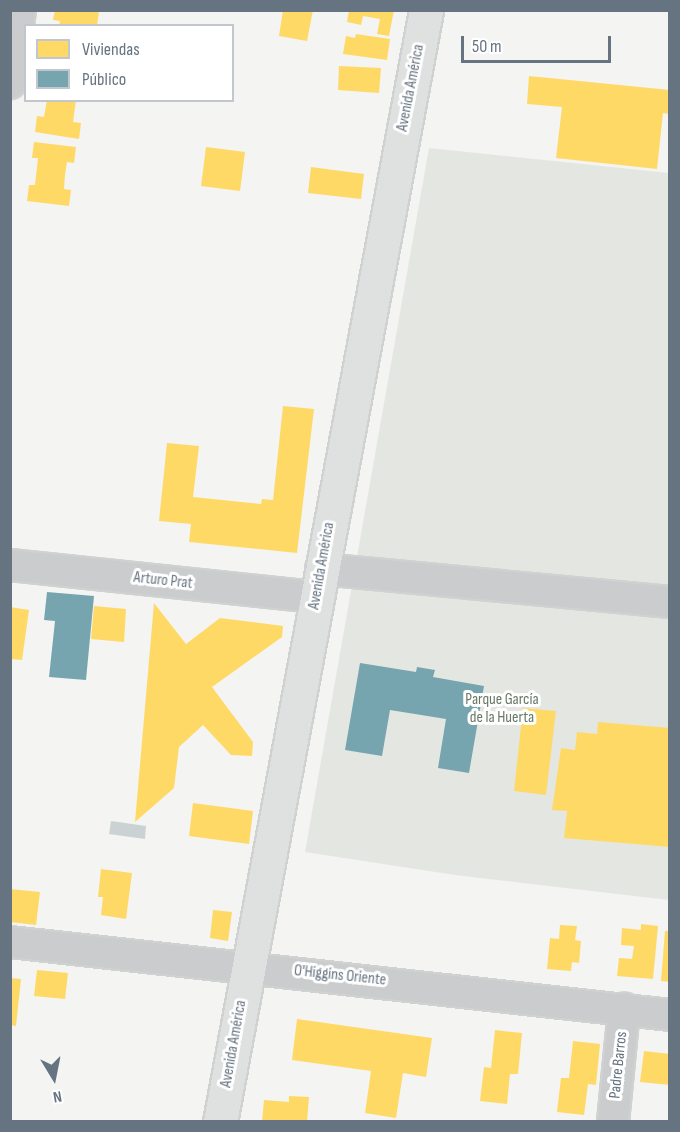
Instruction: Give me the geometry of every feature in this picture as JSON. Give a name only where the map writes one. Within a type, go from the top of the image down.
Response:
[{"type":"main road","name":"Avenida América","points":[[220,1122],[426,10]]},
{"type":"street","points":[[10,83],[20,10]]},
{"type":"street","name":"Arturo Prat","points":[[10,565],[669,602]]},
{"type":"street","name":"O'Higgins Oriente","points":[[10,942],[249,966],[669,1015]]},
{"type":"street","name":"Padre Barros","points":[[613,1122],[624,1010]]},
{"type":"green space","name":"Parque García de la Huerta","points":[[429,148],[669,173],[669,900],[455,875],[305,852]]},
{"type":"shaded area","points":[[111,821],[146,826],[145,839],[109,834]]},
{"type":"building: Viviendas","points":[[55,10],[99,11],[97,24],[59,24],[60,21],[53,20]]},
{"type":"building: Viviendas","points":[[283,10],[313,10],[307,41],[279,36]]},
{"type":"building: Viviendas","points":[[349,10],[394,10],[389,36],[377,34],[380,19],[363,16],[361,25],[347,22]]},
{"type":"building: Viviendas","points":[[356,34],[390,39],[387,60],[343,54],[346,36],[355,38]]},
{"type":"building: Viviendas","points":[[339,66],[381,68],[379,93],[338,90]]},
{"type":"building: Viviendas","points":[[529,76],[670,90],[670,114],[663,113],[657,169],[556,158],[562,107],[527,104]]},
{"type":"building: Viviendas","points":[[47,102],[76,102],[73,122],[81,123],[79,139],[35,132],[37,116],[44,117]]},
{"type":"building: Viviendas","points":[[34,142],[76,147],[74,163],[67,162],[65,175],[64,189],[71,190],[69,206],[27,201],[29,185],[35,185],[38,158],[32,158]]},
{"type":"building: Viviendas","points":[[206,147],[245,152],[240,191],[201,186]]},
{"type":"building: Viviendas","points":[[311,167],[364,174],[361,199],[308,193]]},
{"type":"building: Viviendas","points":[[283,406],[314,409],[297,553],[189,542],[191,524],[159,521],[167,443],[199,446],[193,497],[261,504],[262,499],[273,500]]},
{"type":"building: Viviendas","points":[[154,603],[186,644],[220,618],[283,626],[282,637],[212,687],[253,742],[252,756],[231,755],[203,725],[179,747],[174,788],[135,822]]},
{"type":"building: Viviendas","points":[[94,606],[126,609],[124,642],[91,639]]},
{"type":"building: Viviendas","points":[[10,607],[29,610],[22,660],[10,659]]},
{"type":"building: Viviendas","points":[[523,708],[556,711],[546,795],[514,791]]},
{"type":"building: Viviendas","points":[[598,722],[670,728],[670,847],[564,838],[567,811],[552,810],[561,748],[575,750],[577,732],[597,734]]},
{"type":"building: Viviendas","points":[[193,803],[253,811],[249,844],[189,836]]},
{"type":"building: Viviendas","points":[[101,869],[132,873],[126,919],[101,915],[103,897],[98,897]]},
{"type":"building: Viviendas","points":[[10,889],[40,892],[36,925],[10,922]]},
{"type":"building: Viviendas","points":[[213,910],[232,912],[228,941],[210,938]]},
{"type":"building: Viviendas","points":[[641,924],[658,926],[653,979],[617,976],[619,958],[632,959],[634,946],[621,945],[622,928],[641,930]]},
{"type":"building: Viviendas","points":[[560,925],[577,926],[575,940],[581,941],[579,963],[572,962],[571,971],[547,969],[550,938],[559,939]]},
{"type":"building: Viviendas","points":[[665,931],[670,931],[670,982],[661,981]]},
{"type":"building: Viviendas","points":[[37,970],[68,973],[65,999],[34,996]]},
{"type":"building: Viviendas","points":[[10,978],[21,979],[16,1026],[10,1025]]},
{"type":"building: Viviendas","points":[[297,1019],[432,1038],[426,1077],[403,1073],[396,1118],[365,1113],[371,1071],[292,1060]]},
{"type":"building: Viviendas","points":[[495,1030],[522,1033],[518,1074],[510,1074],[507,1104],[480,1101],[484,1067],[491,1068]]},
{"type":"building: Viviendas","points":[[573,1041],[600,1044],[596,1085],[588,1084],[584,1115],[557,1112],[561,1078],[569,1078]]},
{"type":"building: Viviendas","points":[[644,1051],[670,1054],[670,1085],[640,1082]]},
{"type":"building: Viviendas","points":[[289,1096],[309,1097],[307,1122],[262,1122],[264,1100],[289,1102]]},
{"type":"building: Público","points":[[47,592],[94,596],[86,680],[49,677],[55,621],[44,620]]},
{"type":"building: Público","points":[[360,663],[416,672],[417,667],[435,670],[433,677],[484,686],[469,773],[438,768],[446,719],[390,710],[382,756],[345,750]]}]
